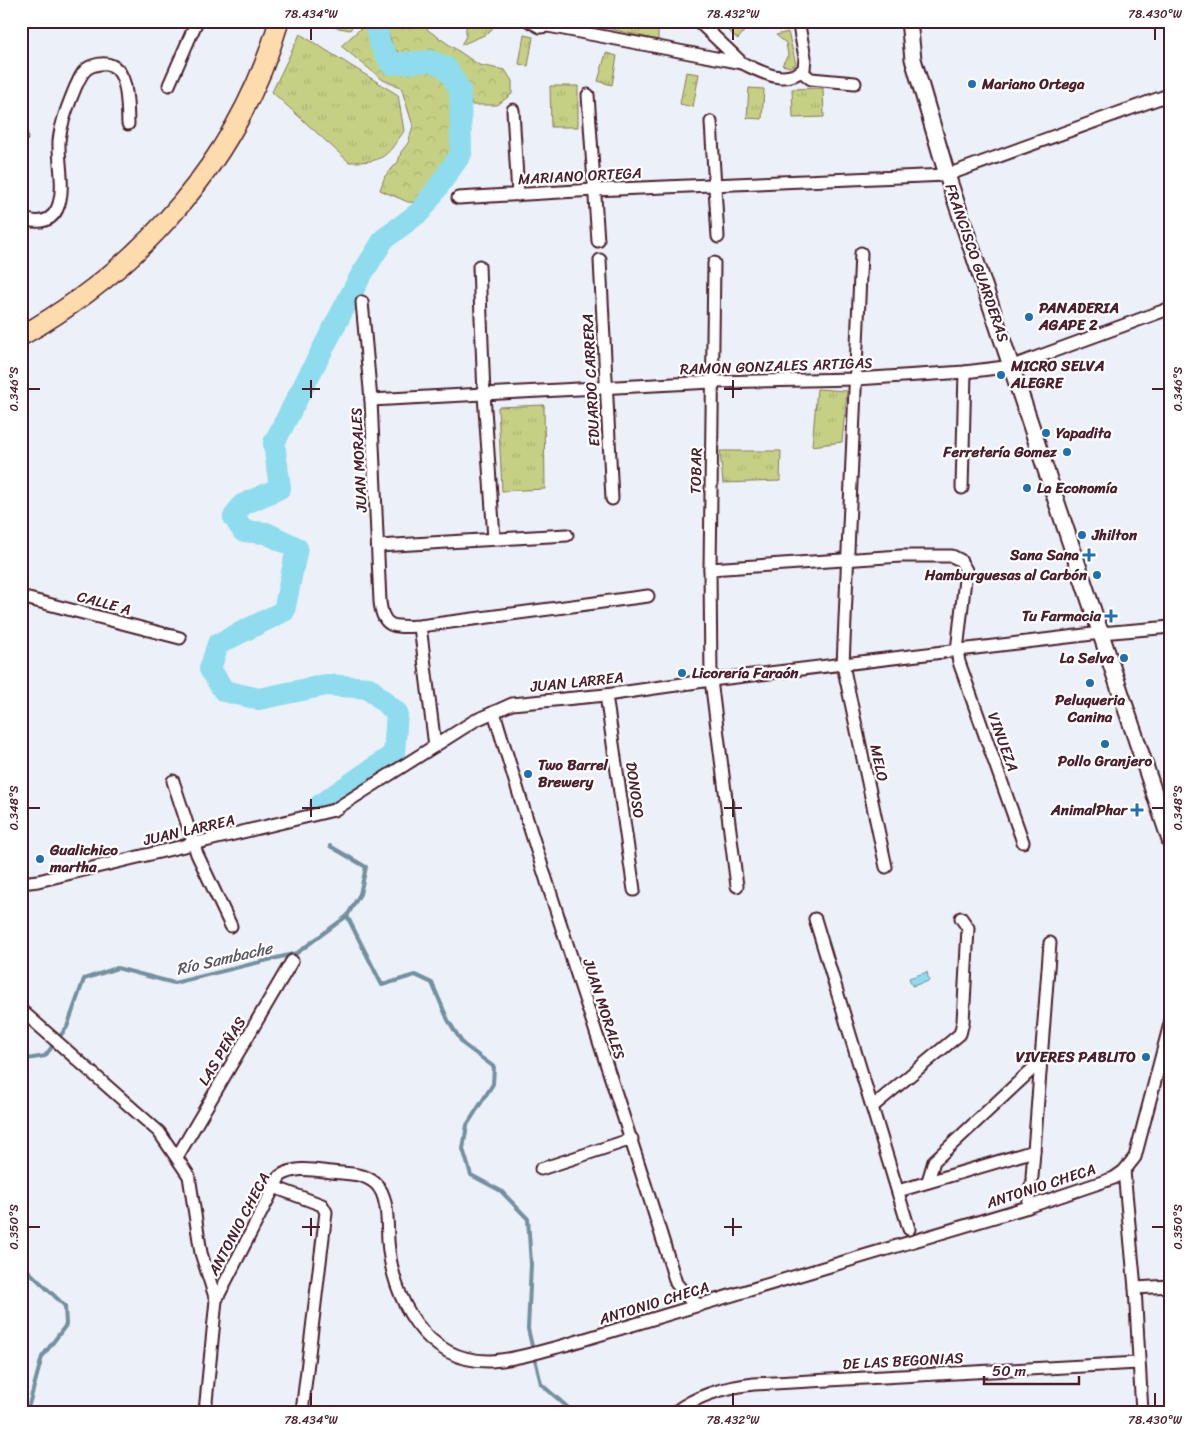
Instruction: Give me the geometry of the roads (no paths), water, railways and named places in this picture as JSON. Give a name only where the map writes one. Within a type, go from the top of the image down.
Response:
[{"type":"highway","points":[[21,336],[72,304],[119,270],[180,208],[214,161],[251,98],[264,69],[279,21]]},
{"type":"street","points":[[169,85],[197,21]]},
{"type":"street","points":[[529,21],[540,27],[550,23],[742,63],[768,75],[781,78],[801,72],[804,69],[805,57],[798,21]]},
{"type":"street","points":[[698,21],[742,63]]},
{"type":"street","name":"FRANCISCO GUARDERAS","points":[[909,21],[913,59],[946,174],[1171,843]]},
{"type":"street","points":[[21,218],[34,223],[50,218],[56,211],[60,199],[59,139],[68,105],[83,73],[92,66],[106,64],[116,68],[122,76],[126,84],[128,124]]},
{"type":"street","points":[[801,72],[811,79],[855,83]]},
{"type":"street","points":[[588,94],[598,241]]},
{"type":"street","name":"MARIANO ORTEGA","points":[[458,198],[946,174],[1171,94]]},
{"type":"street","points":[[513,110],[518,195]]},
{"type":"street","points":[[711,122],[718,237]]},
{"type":"street","name":"MELO","points":[[861,253],[842,665],[886,867]]},
{"type":"street","name":"EDUARDO CARRERA","points":[[600,260],[612,498]]},
{"type":"street","name":"TOBAR","points":[[714,263],[710,569],[711,680],[737,886]]},
{"type":"street","points":[[479,266],[484,395],[494,538]]},
{"type":"street","name":"JUAN MORALES","points":[[362,302],[371,400],[381,616],[388,623],[398,627],[420,626]]},
{"type":"street","name":"RAMON GONZALES ARTIGAS","points":[[371,400],[712,382],[856,379],[965,372],[1012,366],[1171,308]]},
{"type":"street","points":[[962,488],[965,372]]},
{"type":"street","points":[[378,546],[566,535]]},
{"type":"street","points":[[710,569],[901,556],[952,556],[960,560],[966,570],[957,651]]},
{"type":"street","points":[[434,746],[420,626],[648,596]]},
{"type":"street","name":"CALLE A","points":[[21,597],[180,638]]},
{"type":"street","name":"JUAN LARREA","points":[[21,883],[38,882],[334,810],[474,721],[512,704],[606,695],[711,680],[1101,633],[1171,627]]},
{"type":"street","name":"VINUEZA","points":[[957,651],[1023,842]]},
{"type":"street","name":"DONOSO","points":[[606,695],[634,890]]},
{"type":"street","name":"JUAN MORALES","points":[[494,712],[558,918],[632,1139],[676,1283],[690,1300],[700,1305]]},
{"type":"street","points":[[174,781],[194,844],[231,926]]},
{"type":"street","points":[[872,1107],[950,1043],[962,1030],[968,928],[961,918]]},
{"type":"street","points":[[815,919],[909,1229]]},
{"type":"street","points":[[1028,1207],[1032,1181],[1050,943]]},
{"type":"street","name":"LAS PEÑAS","points":[[177,1157],[292,961]]},
{"type":"street","points":[[21,1010],[49,1037],[137,1111],[159,1132],[189,1176],[201,1253],[216,1300],[205,1412]]},
{"type":"street","points":[[1142,1412],[1135,1288],[1124,1171],[1135,1157],[1171,1020]]},
{"type":"street","points":[[928,1181],[934,1161],[1040,1062]]},
{"type":"street","points":[[542,1169],[632,1139]]},
{"type":"street","points":[[898,1191],[1034,1151]]},
{"type":"street","name":"ANTONIO CHECA","points":[[216,1300],[280,1176],[298,1169],[360,1175],[376,1183],[384,1198],[390,1267],[396,1289],[424,1334],[457,1356],[491,1361],[566,1345],[1028,1207],[1080,1191],[1114,1178],[1124,1171]]},
{"type":"street","points":[[274,1187],[322,1206],[326,1212],[302,1412]]},
{"type":"street","points":[[1135,1288],[1171,1286]]},
{"type":"street","name":"DE LAS BEGONIAS","points":[[675,1412],[704,1395],[730,1387],[754,1384],[1138,1363]]},
{"type":"water","points":[[927,972],[929,981],[912,986],[909,978]]},
{"type":"waterway","points":[[320,805],[394,754],[397,713],[369,688],[326,685],[259,699],[224,691],[210,669],[218,644],[284,611],[297,548],[266,533],[243,531],[234,517],[242,505],[280,488],[274,443],[360,277],[384,239],[421,211],[461,154],[460,90],[447,68],[431,61],[391,64],[380,44],[375,21]]},
{"type":"waterway","name":"Río Sambache","points":[[21,1060],[45,1056],[67,1027],[84,979],[117,968],[174,983],[297,953],[347,916],[360,894],[366,867],[330,846]]},
{"type":"waterway","points":[[347,916],[382,985],[415,975],[432,983],[448,1020],[463,1044],[494,1067],[493,1084],[467,1125],[463,1149],[471,1175],[501,1191],[528,1219],[531,1264],[528,1329],[541,1384],[573,1412]]},
{"type":"waterway","name":"Río Sambache","points":[[21,1264],[65,1306],[66,1325],[42,1357],[27,1412]]},
{"type":"place","name":"Mariano Ortega","points":[[972,84]]},
{"type":"place","name":"PANADERIA AGAPE 2","points":[[1029,317]]},
{"type":"place","name":"MICRO SELVA ALEGRE","points":[[1001,375]]},
{"type":"place","name":"Yapadita","points":[[1046,433]]},
{"type":"place","name":"Ferretería Gomez","points":[[1067,452]]},
{"type":"place","name":"La Economía","points":[[1027,488]]},
{"type":"place","name":"Jhilton","points":[[1082,535]]},
{"type":"place","name":"Sana Sana","points":[[1089,555]]},
{"type":"place","name":"Hamburguesas al Carbón","points":[[1097,575]]},
{"type":"place","name":"Tu Farmacia","points":[[1111,616]]},
{"type":"place","name":"La Selva","points":[[1124,658]]},
{"type":"place","name":"Licorería Faraón","points":[[682,673]]},
{"type":"place","name":"Peluqueria Canina","points":[[1090,683]]},
{"type":"place","name":"Pollo Granjero","points":[[1105,744]]},
{"type":"place","name":"Two Barrel Brewery","points":[[528,774]]},
{"type":"place","name":"AnimalPhar","points":[[1137,810]]},
{"type":"place","name":"Gualichico martha","points":[[40,859]]},
{"type":"place","name":"VIVERES PABLITO","points":[[1146,1057]]}]
